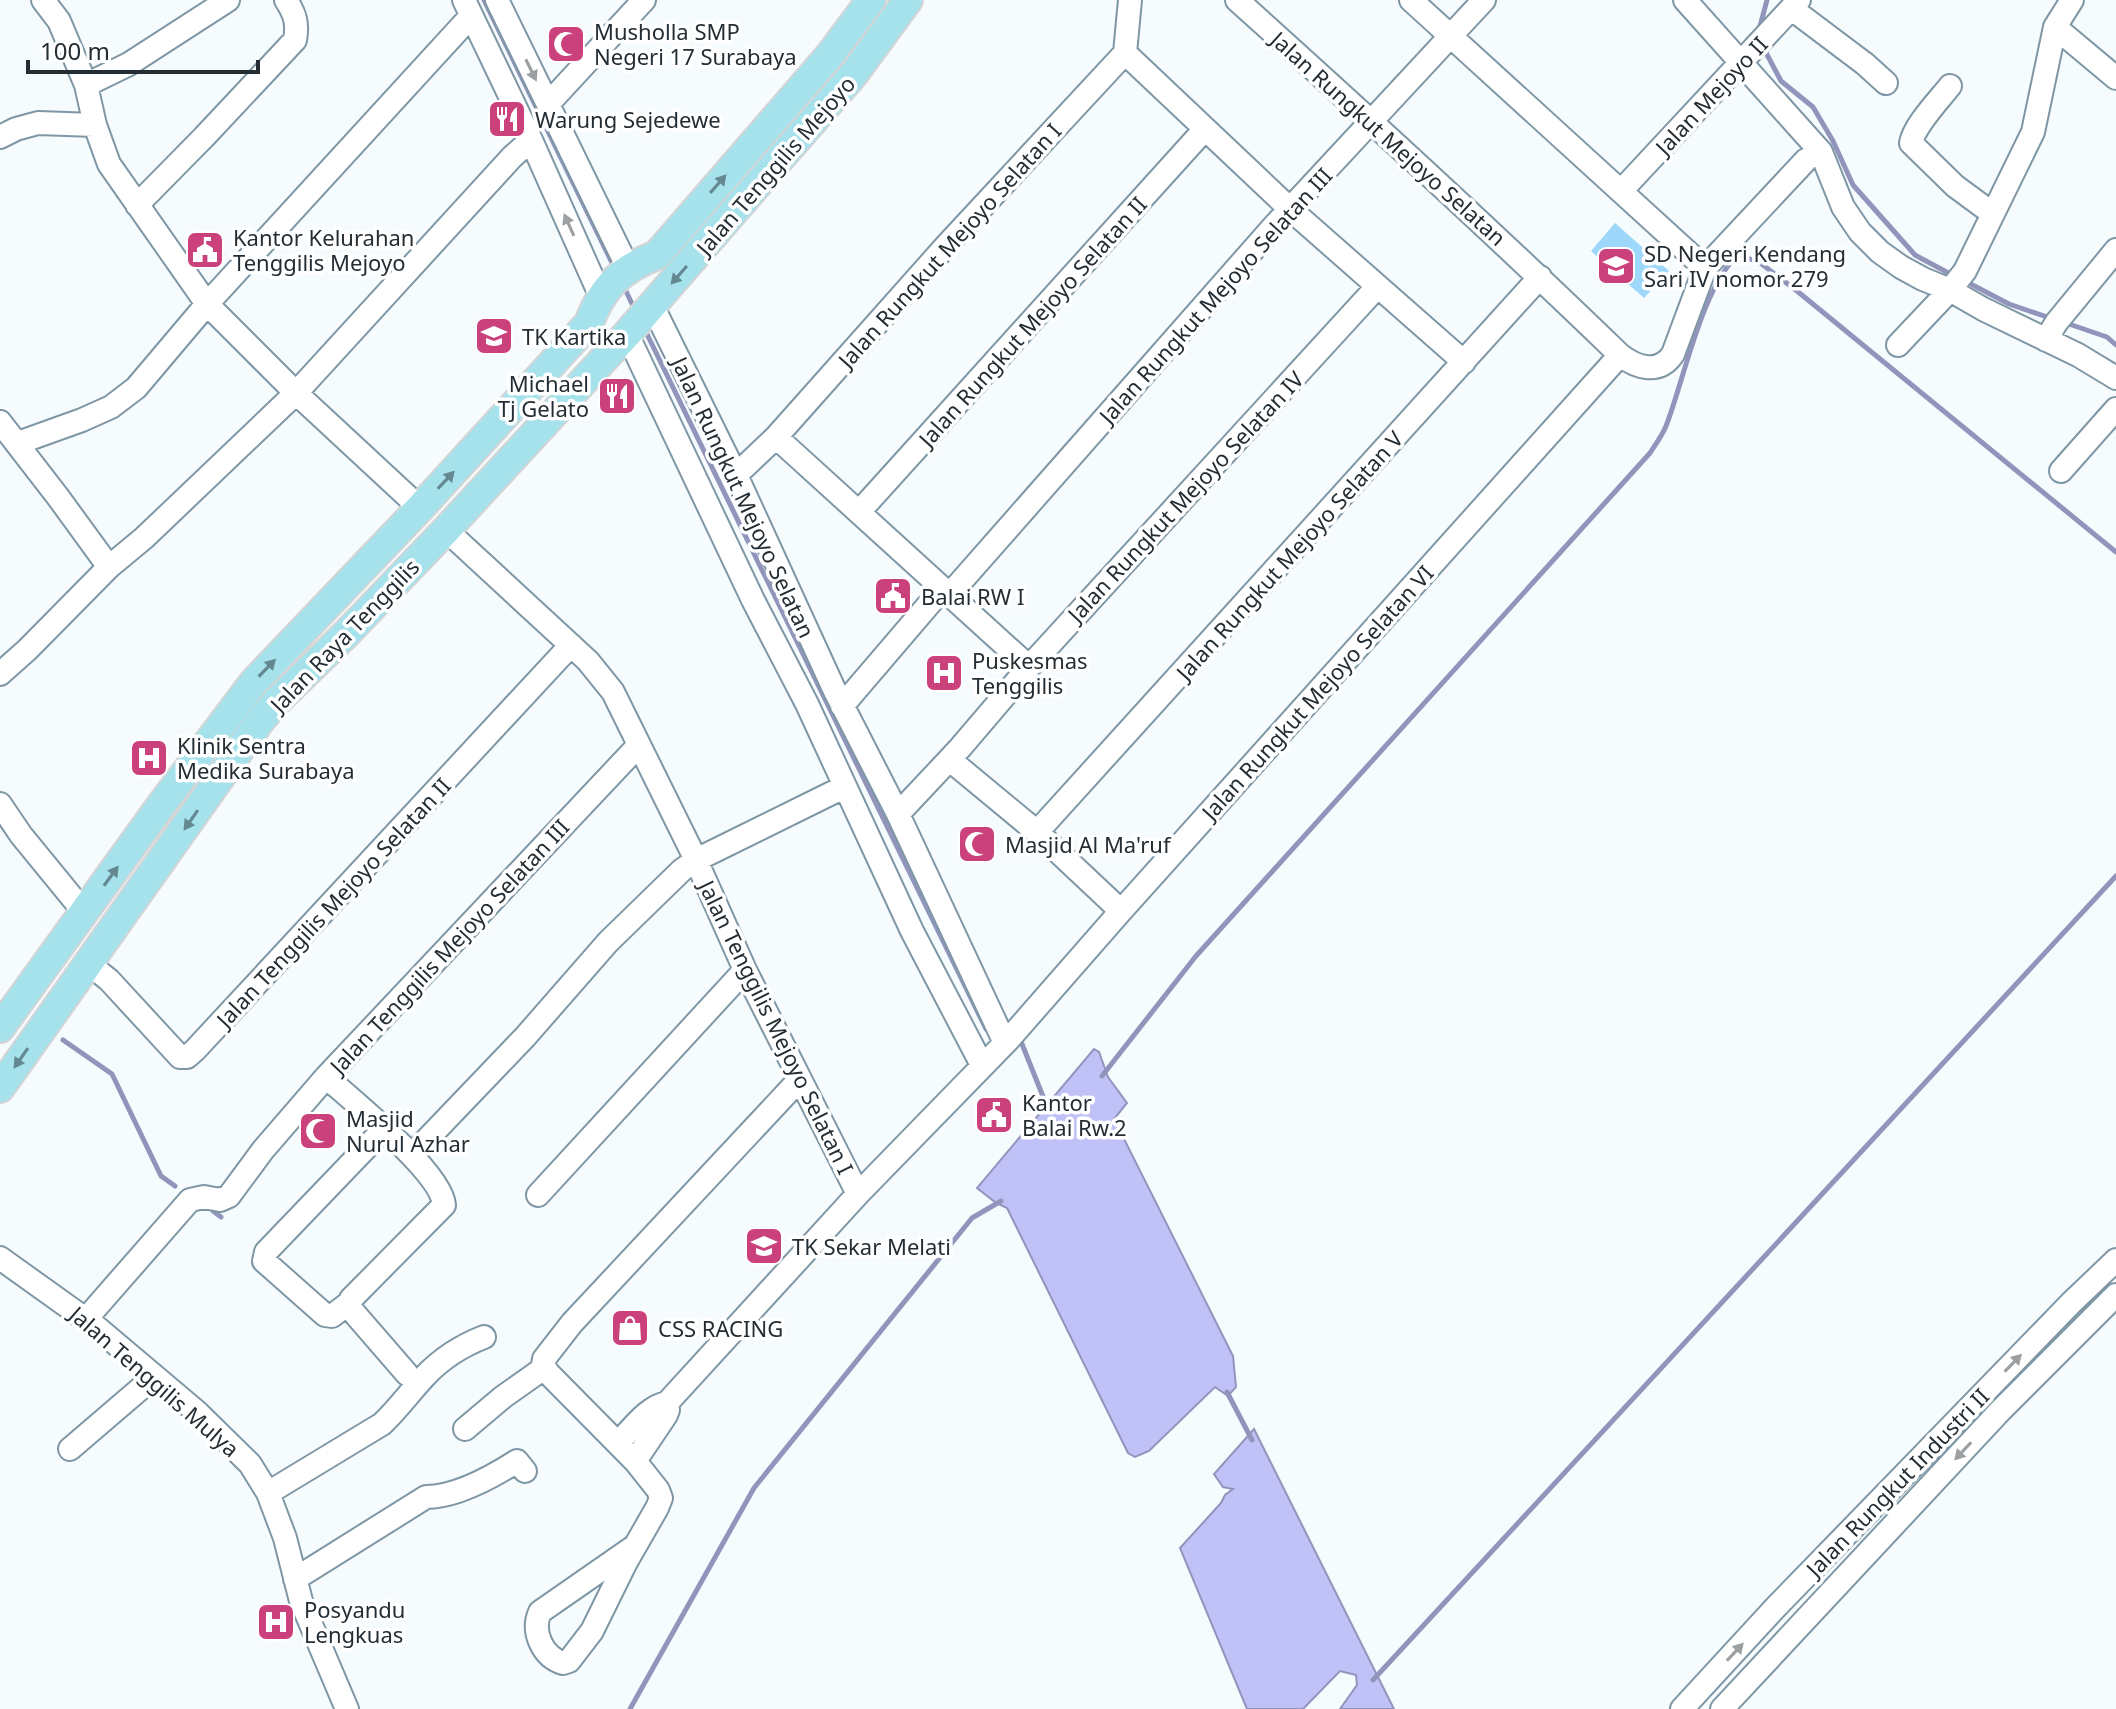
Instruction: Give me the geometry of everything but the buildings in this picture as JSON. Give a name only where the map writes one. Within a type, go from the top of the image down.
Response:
[{"type":"main road","name":"Jalan Tenggilis Mejoyo","points":[[615,281],[657,255],[794,98],[871,0]]},
{"type":"main road","name":"Jalan Tenggilis Mejoyo","points":[[640,319],[817,118],[908,0]]},
{"type":"main road","points":[[794,98],[817,118]]},
{"type":"main road","name":"Jalan Raya Tenggilis","points":[[7,1019],[254,682],[526,394],[589,323],[615,281]]},
{"type":"main road","name":"Jalan Raya Tenggilis","points":[[0,1088],[260,721],[446,530],[640,319]]},
{"type":"main road","points":[[526,394],[549,418]]},
{"type":"main road","points":[[324,609],[347,633]]},
{"type":"street","points":[[43,0],[59,21],[86,85],[95,125],[109,164],[207,304],[296,393],[420,508]]},
{"type":"street","points":[[86,85],[129,64],[228,0]]},
{"type":"street","points":[[137,205],[295,40],[295,15],[286,0]]},
{"type":"street","points":[[497,0],[548,104],[615,281]]},
{"type":"street","points":[[548,104],[644,0]]},
{"type":"street","points":[[1130,0],[1125,53],[1290,209],[1464,362]]},
{"type":"street","name":"Jalan Rungkut Mejoyo Selatan","points":[[1237,0],[1540,277],[1620,355]]},
{"type":"street","points":[[1411,0],[1705,268]]},
{"type":"street","name":"Jalan Rungkut Mejoyo Selatan III","points":[[825,698],[946,591],[1290,209],[1484,0]]},
{"type":"street","points":[[1685,0],[1754,48],[1821,152],[1843,207],[1860,232],[1880,252],[1923,279],[1956,282],[1983,309],[2054,327],[2095,364],[2116,378]]},
{"type":"street","points":[[1898,345],[1956,282],[1993,214],[2033,132],[2055,27],[2072,0]]},
{"type":"street","points":[[1796,5],[1886,83]]},
{"type":"street","name":"Jalan Mejoyo II","points":[[1622,190],[1796,5]]},
{"type":"street","points":[[9,441],[91,416],[111,407],[136,388],[468,8],[531,140],[615,281]]},
{"type":"street","points":[[2055,27],[2116,78]]},
{"type":"street","name":"Jalan Rungkut Mejoyo Selatan I","points":[[736,475],[776,437],[945,247],[1125,53]]},
{"type":"street","points":[[1950,86],[1911,138],[1911,143],[1955,186],[1993,214]]},
{"type":"street","points":[[0,137],[38,123],[95,125]]},
{"type":"street","name":"Jalan Rungkut Mejoyo Selatan II","points":[[859,512],[1205,129]]},
{"type":"street","points":[[0,674],[109,567],[144,538],[296,393],[531,140]]},
{"type":"street","points":[[1620,355],[1640,367],[1662,365],[1670,360],[1705,268],[1806,160]]},
{"type":"street","points":[[2054,327],[2116,250]]},
{"type":"street","name":"Jalan Rungkut Mejoyo Selatan V","points":[[1037,832],[1540,277]]},
{"type":"street","name":"Jalan Rungkut Mejoyo Selatan IV","points":[[898,814],[1377,287]]},
{"type":"street","name":"Jalan Rungkut Mejoyo Selatan","points":[[640,319],[736,475],[825,698],[844,787],[912,931],[982,1065]]},
{"type":"street","name":"Jalan Rungkut Mejoyo Selatan","points":[[640,319],[699,482],[753,600],[825,698],[898,814],[1005,1043]]},
{"type":"street","name":"Jalan Rungkut Mejoyo Selatan VI","points":[[667,1403],[858,1194],[1005,1043],[1620,355]]},
{"type":"street","points":[[2061,471],[2116,409]]},
{"type":"street","points":[[0,422],[9,441],[109,567]]},
{"type":"street","points":[[776,437],[1029,667]]},
{"type":"street","name":"Jalan Tenggilis Mejoyo Selatan I","points":[[446,530],[588,661],[613,692],[696,860],[745,970],[858,1194]]},
{"type":"street","name":"Jalan Tenggilis Mejoyo Selatan II","points":[[89,964],[109,980],[180,1057],[187,1057],[571,645]]},
{"type":"street","name":"Jalan Tenggilis Mejoyo Selatan III","points":[[86,1319],[190,1200],[204,1197],[220,1200],[229,1196],[263,1150],[326,1077],[638,746]]},
{"type":"street","points":[[950,760],[1037,832],[1121,911]]},
{"type":"street","points":[[412,1155],[525,1037],[608,942],[682,870],[696,860],[844,787]]},
{"type":"street","points":[[0,804],[21,835],[84,912]]},
{"type":"street","points":[[538,1195],[745,970]]},
{"type":"street","points":[[326,1077],[384,1129],[412,1155],[443,1196],[444,1205],[349,1303],[332,1316],[325,1315],[264,1261],[266,1252],[384,1129]]},
{"type":"street","points":[[635,1546],[540,1612],[537,1633],[547,1654],[554,1660],[569,1661],[592,1631],[661,1498],[635,1461],[544,1368],[543,1361],[572,1323],[800,1079]]},
{"type":"street","name":"Jalan Tenggilis Mulya","points":[[0,1258],[86,1319],[225,1438],[250,1464],[268,1493],[285,1538],[301,1601],[347,1709]]},
{"type":"street","name":"Jalan Rungkut Industri II","points":[[1682,1709],[1775,1608],[2116,1260]]},
{"type":"street","name":"Jalan Rungkut Industri II","points":[[1722,1709],[2001,1410],[2116,1295]]},
{"type":"street","points":[[349,1303],[349,1307],[407,1374]]},
{"type":"street","points":[[268,1493],[382,1424],[442,1360],[484,1337]]},
{"type":"street","points":[[465,1429],[544,1368]]},
{"type":"street","points":[[70,1449],[154,1377]]},
{"type":"street","points":[[618,1443],[657,1405],[667,1403],[667,1413],[635,1461]]},
{"type":"street","points":[[295,1579],[426,1497],[481,1483],[517,1461],[525,1471]]},
{"type":"street","points":[[1775,1608],[1796,1629]]},
{"type":"shaded area","points":[[1615,223],[1669,271],[1644,298],[1591,251]]},
{"type":"shaded area","points":[[1094,1049],[1099,1052],[1108,1077],[1127,1103],[1114,1119],[1233,1356],[1236,1387],[1228,1396],[1215,1387],[1149,1451],[1135,1457],[1128,1453],[1007,1208],[977,1188]]},
{"type":"shaded area","points":[[1254,1429],[1394,1709],[1340,1709],[1357,1685],[1356,1675],[1340,1671],[1303,1709],[1247,1709],[1180,1548],[1233,1489],[1223,1487],[1214,1474]]},
{"type":"waterway","points":[[484,0],[615,269]]},
{"type":"waterway","points":[[1759,30],[1767,0]]},
{"type":"waterway","points":[[1763,47],[1781,81],[1813,107],[1853,185],[1915,255],[1954,276]]},
{"type":"waterway","points":[[1102,1076],[1196,956],[1650,453],[1666,426],[1704,311],[1725,270],[1738,255],[1759,262],[1797,291],[2116,552]]},
{"type":"waterway","points":[[1963,280],[2009,304],[2053,319]]},
{"type":"waterway","points":[[623,285],[636,312]]},
{"type":"waterway","points":[[2066,323],[2107,337],[2116,345]]},
{"type":"waterway","points":[[644,328],[986,1029]]},
{"type":"waterway","points":[[1373,1680],[2116,876]]},
{"type":"waterway","points":[[1020,1039],[1048,1109]]},
{"type":"waterway","points":[[63,1040],[112,1074],[161,1176],[175,1186]]},
{"type":"waterway","points":[[630,1709],[754,1488],[972,1218],[1001,1201]]},
{"type":"waterway","points":[[213,1211],[221,1217]]},
{"type":"waterway","points":[[1227,1392],[1252,1440]]},
{"type":"place","name":"Musholla SMP Negeri 17 Surabaya","points":[[566,44]]},
{"type":"place","name":"Warung Sejedewe","points":[[507,119]]},
{"type":"place","name":"Kantor Kelurahan Tenggilis Mejoyo","points":[[205,250]]},
{"type":"place","name":"SD Negeri Kendang Sari IV nomor 279","points":[[1616,266]]},
{"type":"place","name":"TK Kartika","points":[[494,336]]},
{"type":"place","name":"Michael Tj Gelato","points":[[617,396]]},
{"type":"place","name":"Balai RW I","points":[[893,596]]},
{"type":"place","name":"Puskesmas Tenggilis","points":[[944,673]]},
{"type":"place","name":"Klinik Sentra Medika Surabaya","points":[[149,758]]},
{"type":"place","name":"Masjid Al Ma'ruf","points":[[977,844]]},
{"type":"place","name":"Kantor Balai Rw.2","points":[[994,1115]]},
{"type":"place","name":"Masjid Nurul Azhar","points":[[318,1131]]},
{"type":"place","name":"TK Sekar Melati","points":[[764,1246]]},
{"type":"place","name":"CSS RACING","points":[[630,1328]]},
{"type":"place","name":"Posyandu Lengkuas","points":[[276,1622]]}]
